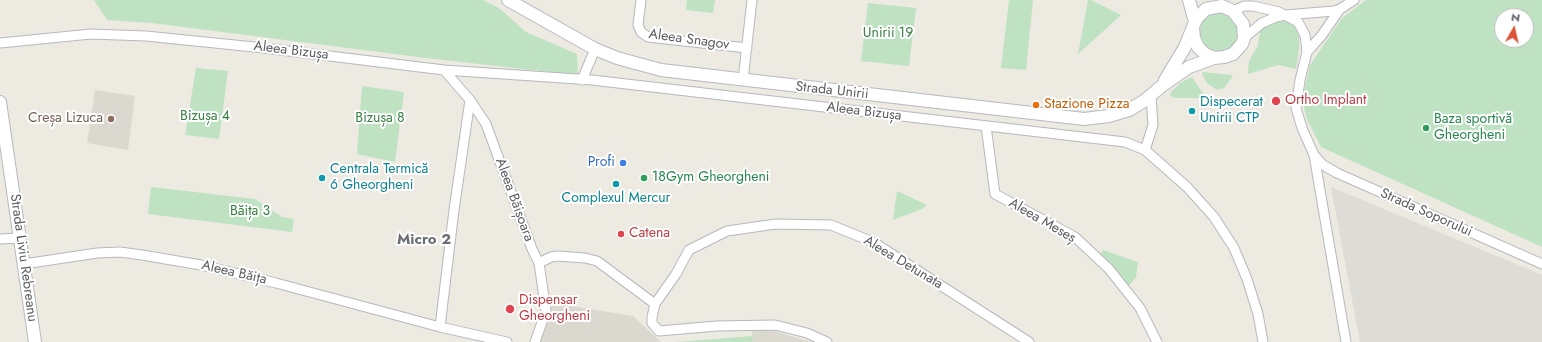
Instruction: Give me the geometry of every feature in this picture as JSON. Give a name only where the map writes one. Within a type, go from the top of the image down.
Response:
[{"type":"main road","name":"Strada Unirii","points":[[508,0],[595,49],[617,58],[661,70],[1084,119],[1121,113],[1152,96],[1163,85],[1189,67],[1214,58],[1233,54],[1242,44],[1244,38]]},
{"type":"main road","points":[[1189,0],[1194,25],[1194,38],[1198,47],[1205,54],[1214,58]]},
{"type":"main road","name":"Strada Unirii","points":[[1163,85],[1185,47],[1194,25],[1202,12],[1210,8],[1226,5]]},
{"type":"main road","points":[[1226,5],[1243,24],[1244,38]]},
{"type":"main road","name":"Strada Liviu Rebreanu","points":[[0,102],[35,342]]},
{"type":"street","name":"Aleea Snagov","points":[[641,0],[638,25],[641,32],[648,37],[747,48]]},
{"type":"street","name":"Aleea Snagov","points":[[743,80],[752,0]]},
{"type":"street","points":[[1308,52],[1340,9],[1354,0]]},
{"type":"street","points":[[1226,5],[1253,6],[1271,9],[1298,22],[1303,29],[1308,52],[1300,80],[1296,108],[1302,128],[1314,155],[1346,342]]},
{"type":"street","points":[[1244,38],[1262,23],[1285,15],[1317,13],[1340,9]]},
{"type":"street","name":"Aleea Bizușa","points":[[0,43],[91,34],[146,36],[264,48],[444,70],[471,70],[604,82],[1106,139],[1125,142],[1145,150]]},
{"type":"street","points":[[582,80],[595,49]]},
{"type":"street","name":"Aleea Băișoara","points":[[444,70],[470,100],[486,124],[532,249],[539,264],[546,311],[535,342]]},
{"type":"street","points":[[1152,96],[1153,125],[1145,150],[1187,187],[1214,217],[1224,231],[1234,248],[1247,280],[1258,314],[1262,342]]},
{"type":"street","points":[[440,327],[454,210],[470,100]]},
{"type":"street","name":"Aleea Meseș","points":[[986,126],[995,194],[1075,237],[1109,269],[1140,308],[1156,342]]},
{"type":"street","name":"Strada Soporului","points":[[1314,155],[1324,165],[1336,173],[1542,264]]},
{"type":"street","name":"Aleea Detunata","points":[[827,342],[807,333],[774,325],[717,326],[658,331],[652,323],[655,304],[676,274],[689,250],[727,231],[776,224],[831,225],[873,242],[1029,342]]},
{"type":"street","points":[[0,239],[20,238]]},
{"type":"street","name":"Aleea Băița","points":[[24,264],[97,253],[120,252],[142,254],[276,282],[440,327],[507,342]]},
{"type":"street","points":[[539,264],[552,257],[558,256],[585,258],[597,261],[655,304]]},
{"type":"shaded area","name":"Creșa Lizuca","points":[[95,90],[135,96],[128,150],[87,143]]},
{"type":"shaded area","points":[[1331,187],[1542,275],[1542,342],[1360,342]]},
{"type":"shaded area","points":[[553,303],[633,316],[661,342],[539,342]]},
{"type":"shaded area","points":[[753,325],[808,341],[811,342],[751,342]]},
{"type":"green space","points":[[94,0],[483,0],[499,8],[526,32],[577,54],[578,75],[434,59],[152,23],[107,20]]},
{"type":"green space","points":[[687,0],[715,0],[713,13],[686,10]]},
{"type":"green space","points":[[1009,0],[1033,0],[1026,70],[1001,68]]},
{"type":"green space","points":[[1088,0],[1091,0],[1121,15],[1078,54]]},
{"type":"green space","name":"Baza sportivă Gheorgheni","points":[[1366,0],[1542,0],[1542,247],[1321,147],[1307,120],[1302,100],[1310,65],[1342,18]]},
{"type":"green space","name":"Unirii 19","points":[[868,3],[916,8],[909,66],[861,61]]},
{"type":"green space","points":[[1219,13],[1229,16],[1235,22],[1238,32],[1235,42],[1229,48],[1219,51],[1209,48],[1203,42],[1200,32],[1203,22],[1209,16]]},
{"type":"green space","points":[[1284,20],[1294,26],[1299,35],[1299,50],[1296,69],[1278,65],[1248,74],[1249,61],[1258,45],[1260,31],[1267,23]]},
{"type":"green space","name":"Bizușa 4","points":[[196,68],[228,71],[219,139],[185,135]]},
{"type":"green space","points":[[1203,72],[1233,76],[1224,88],[1217,90],[1207,83],[1202,74]]},
{"type":"green space","points":[[1192,77],[1204,95],[1204,98],[1176,98],[1170,96],[1171,92],[1180,83]]},
{"type":"green space","name":"Bizușa 8","points":[[362,86],[404,92],[395,162],[357,154]]},
{"type":"green space","name":"Băița 3","points":[[151,187],[255,199],[282,217],[294,219],[292,232],[148,214]]},
{"type":"green space","points":[[897,191],[927,205],[922,209],[893,220]]},
{"type":"green space","points":[[1103,250],[1138,262],[1136,277],[1127,288],[1099,257]]},
{"type":"green space","points":[[753,336],[752,342],[676,342],[690,341]]},
{"type":"place","name":"Ortho Implant","points":[[1276,101]]},
{"type":"place","name":"Stazione Pizza","points":[[1036,105]]},
{"type":"place","name":"Dispecerat Unirii CTP","points":[[1192,111]]},
{"type":"place","name":"Creșa Lizuca","points":[[111,119]]},
{"type":"place","name":"Baza sportivă Gheorgheni","points":[[1426,128]]},
{"type":"place","name":"Profi","points":[[623,163]]},
{"type":"place","name":"Centrala Termică 6 Gheorgheni","points":[[322,178]]},
{"type":"place","name":"18Gym Gheorgheni","points":[[644,178]]},
{"type":"place","name":"Complexul Mercur","points":[[616,184]]},
{"type":"place","name":"Catena","points":[[621,234]]},
{"type":"place","name":"Dispensar Gheorgheni","points":[[510,309]]},
{"type":"district","name":"Micro 2","points":[[424,240]]}]
